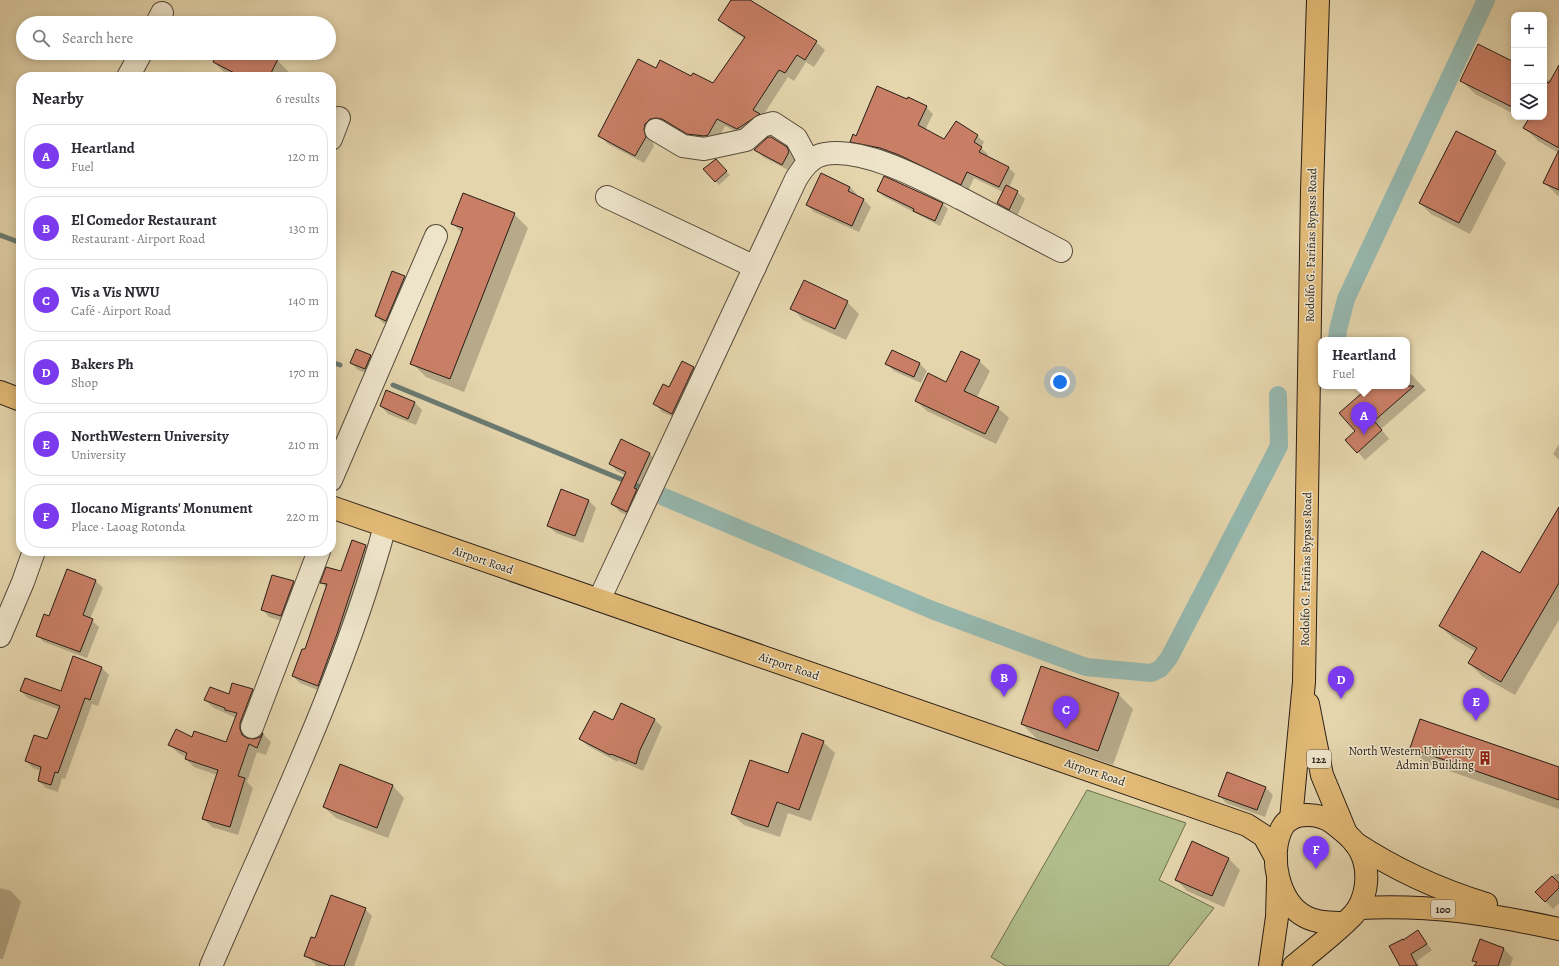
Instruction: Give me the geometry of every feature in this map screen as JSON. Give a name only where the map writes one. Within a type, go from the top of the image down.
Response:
[{"type":"main road","name":"Rodolfo G. Fariñas Bypass Road","points":[[1287,823],[1304,682],[1312,199],[1318,0]]},
{"type":"main road","points":[[0,392],[16,398]]},
{"type":"main road","name":"Airport Road","points":[[336,512],[385,526],[1247,825]]},
{"type":"main road","name":"Rodolfo G. Fariñas Bypass Road","points":[[1304,682],[1322,776],[1351,838]]},
{"type":"main road","name":"100","points":[[1247,825],[1267,828],[1287,823],[1303,815],[1325,818],[1380,860],[1423,880],[1470,899],[1493,906],[1525,922]]},
{"type":"main road","name":"100","points":[[1287,823],[1277,844],[1276,874],[1294,908],[1305,917],[1329,923],[1352,915],[1392,906],[1432,907],[1486,914],[1559,929]]},
{"type":"main road","name":"100","points":[[1247,825],[1264,836],[1276,858]]},
{"type":"main road","name":"100","points":[[1351,838],[1364,858],[1367,882],[1352,915]]},
{"type":"main road","points":[[1270,966],[1277,917],[1278,880]]},
{"type":"main road","points":[[1294,966],[1352,915]]},
{"type":"street","points":[[131,72],[137,60]]},
{"type":"street","points":[[336,126],[339,118]]},
{"type":"street","points":[[656,130],[683,146],[704,149],[746,140],[762,126],[773,123],[796,138],[809,162]]},
{"type":"street","points":[[599,600],[796,179],[813,158],[824,154],[857,156],[905,170],[1061,251]]},
{"type":"street","points":[[607,197],[755,267]]},
{"type":"street","points":[[336,468],[436,236]]},
{"type":"street","points":[[211,966],[322,709],[372,575],[385,526]]},
{"type":"street","points":[[0,636],[32,556]]},
{"type":"street","points":[[252,727],[317,556]]},
{"type":"green space","points":[[1087,790],[1186,823],[1159,880],[1214,908],[1168,966],[1006,966],[991,957]]},
{"type":"building","points":[[731,0],[750,0],[817,41],[805,60],[797,55],[785,73],[779,70],[753,110],[760,114],[737,129],[717,119],[708,135],[704,136],[687,134],[662,119],[650,119],[645,124],[644,130],[646,137],[635,156],[598,136],[638,59],[656,68],[660,60],[691,76],[693,73],[713,83],[745,37],[718,20]]},
{"type":"building","points":[[1478,44],[1511,60],[1511,106],[1460,81]]},
{"type":"building","points":[[214,60],[278,60],[272,72],[232,72],[213,62]]},
{"type":"building","points":[[1559,65],[1559,148],[1523,128],[1528,120],[1547,120],[1547,82],[1549,83]]},
{"type":"building","points":[[877,86],[907,99],[908,97],[927,106],[918,125],[944,139],[956,121],[978,135],[974,142],[982,147],[979,152],[1009,167],[999,187],[967,172],[961,185],[899,155],[880,148],[850,142],[853,134],[856,136]]},
{"type":"building","points":[[1456,131],[1496,151],[1459,223],[1419,203]]},
{"type":"building","points":[[768,137],[771,137],[787,147],[789,152],[782,165],[754,150]]},
{"type":"building","points":[[1559,150],[1559,190],[1543,183]]},
{"type":"building","points":[[716,159],[727,171],[715,182],[703,169]]},
{"type":"building","points":[[821,173],[850,187],[848,191],[864,199],[852,226],[806,205]]},
{"type":"building","points":[[884,176],[943,203],[935,221],[913,211],[914,209],[877,191]]},
{"type":"building","points":[[1006,185],[1018,191],[1009,210],[997,203]]},
{"type":"building","points":[[463,193],[515,213],[450,379],[410,364],[463,228],[451,224]]},
{"type":"building","points":[[392,271],[405,276],[386,321],[375,316]]},
{"type":"building","points":[[804,280],[848,301],[835,329],[790,309]]},
{"type":"building","points":[[356,349],[371,355],[365,369],[350,363]]},
{"type":"building","points":[[892,350],[920,363],[914,377],[885,364]]},
{"type":"building","points":[[961,351],[980,360],[964,391],[999,407],[985,434],[915,401],[928,373],[946,382]]},
{"type":"building","points":[[682,361],[694,367],[672,414],[653,404],[663,384],[669,387]]},
{"type":"building","points":[[1410,386],[1414,386],[1374,421],[1382,430],[1357,453],[1345,440],[1355,431],[1339,413],[1367,389],[1410,389]]},
{"type":"building","points":[[386,390],[415,402],[408,419],[380,406]]},
{"type":"building","points":[[621,439],[650,453],[634,488],[637,489],[627,512],[611,504],[626,472],[609,464]]},
{"type":"building","points":[[561,489],[589,500],[575,536],[547,526]]},
{"type":"building","points":[[1559,507],[1559,583],[1501,682],[1468,663],[1477,648],[1439,626],[1482,551],[1520,573]]},
{"type":"building","points":[[352,540],[366,545],[337,634],[318,686],[292,676],[302,649],[305,649],[327,584],[320,583],[326,567],[341,571]]},
{"type":"building","points":[[67,569],[96,580],[83,615],[93,619],[80,652],[36,636],[44,614],[49,616]]},
{"type":"building","points":[[272,575],[294,581],[281,616],[261,610]]},
{"type":"building","points":[[73,656],[102,667],[90,700],[85,698],[58,773],[55,772],[51,785],[38,781],[41,767],[25,761],[34,735],[47,739],[60,706],[20,691],[25,678],[61,691]]},
{"type":"building","points":[[1041,666],[1119,693],[1098,751],[1021,724]]},
{"type":"building","points":[[232,683],[253,689],[240,723],[242,735],[247,738],[254,739],[260,737],[263,733],[257,748],[249,744],[238,776],[245,778],[230,827],[202,819],[218,770],[185,759],[187,753],[168,745],[176,729],[192,737],[194,731],[226,742],[237,713],[225,710],[225,708],[204,700],[210,687],[229,694]]},
{"type":"building","points":[[621,703],[655,719],[640,750],[636,764],[611,754],[610,755],[579,739],[594,711],[613,720]]},
{"type":"building","name":"North Western University Admin Building","points":[[1420,719],[1559,767],[1559,800],[1410,748]]},
{"type":"building","points":[[802,733],[824,741],[799,810],[777,802],[768,827],[731,814],[750,760],[788,773]]},
{"type":"building","points":[[340,764],[393,785],[377,828],[323,807]]},
{"type":"building","points":[[1227,772],[1266,787],[1257,810],[1218,796]]},
{"type":"building","points":[[1192,841],[1229,858],[1212,896],[1175,880]]},
{"type":"building","points":[[1552,876],[1559,883],[1559,888],[1545,902],[1535,892]]},
{"type":"building","points":[[331,895],[366,908],[344,966],[331,966],[304,956],[311,937],[315,938]]},
{"type":"building","points":[[1418,930],[1427,944],[1411,954],[1417,966],[1400,966],[1389,946],[1403,940]]},
{"type":"building","points":[[1480,939],[1504,948],[1498,966],[1474,966],[1477,962],[1472,961]]},
{"type":"waterway","points":[[1337,337],[1346,299],[1486,0]]},
{"type":"waterway","points":[[0,235],[16,241]]},
{"type":"waterway","points":[[336,364],[340,365]]},
{"type":"waterway","points":[[393,385],[645,489]]},
{"type":"waterway","points":[[664,497],[932,610],[1086,667],[1151,673],[1160,669],[1169,658],[1279,446],[1278,395]]},
{"type":"place","name":"Heartland","points":[[1364,435]]},
{"type":"place","name":"El Comedor Restaurant","points":[[1004,697]]},
{"type":"place","name":"Bakers Ph","points":[[1341,699]]},
{"type":"place","name":"NorthWestern University","points":[[1476,721]]},
{"type":"place","name":"Vis a Vis NWU","points":[[1066,729]]},
{"type":"place","name":"North Western University Admin Building","points":[[1485,758]]},
{"type":"place","name":"Ilocano Migrants' Monument","points":[[1316,869]]}]
